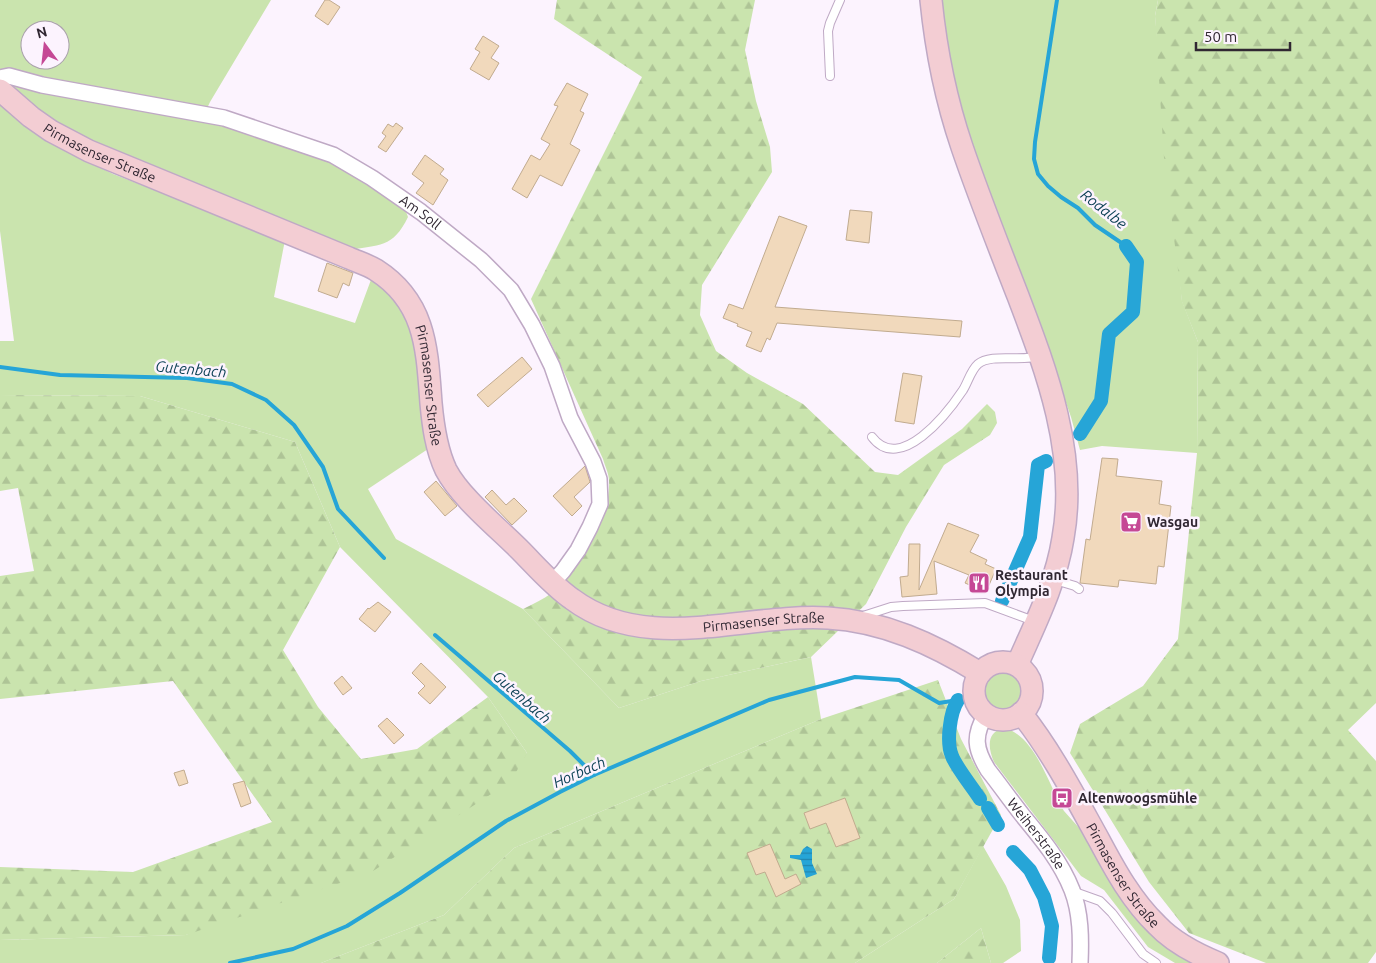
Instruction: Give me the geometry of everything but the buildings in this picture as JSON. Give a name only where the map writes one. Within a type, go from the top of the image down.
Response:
[{"type":"main road","points":[[931,0],[941,67],[962,146],[1040,356],[1055,408],[1066,473],[1066,522],[1064,538],[1053,579],[1017,665]]},
{"type":"main road","name":"Pirmasenser Straße","points":[[0,90],[31,118],[82,147],[375,269],[392,282],[403,293],[413,308],[424,338],[433,420],[441,457],[447,472],[471,501],[553,582],[571,599],[599,616],[654,629],[799,618],[852,620],[896,631],[919,640],[980,673]]},
{"type":"main road","points":[[1010,662],[1017,665],[1028,677],[1032,692],[1030,700],[1022,713],[1008,719],[993,718],[979,708],[975,699],[975,681],[986,667],[993,663],[1010,662]]},
{"type":"main road","name":"Pirmasenser Straße","points":[[1022,713],[1048,749],[1115,869],[1139,904],[1165,933],[1195,952],[1218,963]]},
{"type":"street","name":"Am Soll","points":[[0,78],[9,76],[42,85],[224,118],[333,154],[421,212],[481,260],[510,290],[532,325],[552,366],[570,418],[599,480],[600,504],[578,550],[563,572],[553,582]]},
{"type":"street","name":"Weiherstraße","points":[[986,714],[977,736],[980,758],[1049,848],[1063,871],[1076,905],[1081,940],[1080,963]]},
{"type":"lane","points":[[830,76],[828,32],[830,22],[840,0]]},
{"type":"lane","points":[[872,437],[884,448],[898,449],[908,446],[936,423],[959,396],[979,363],[988,359],[1032,359],[1040,356]]},
{"type":"lane","points":[[1053,579],[1079,589]]},
{"type":"lane","name":"Pirmasenser Straße","points":[[852,620],[897,607],[985,603],[1036,621]]},
{"type":"lane","points":[[1072,891],[1100,901],[1112,913],[1143,954],[1156,963]]},
{"type":"green space","points":[[0,0],[271,0],[203,117],[333,158],[405,209],[408,217],[397,235],[391,240],[377,246],[348,250],[112,150],[65,128],[40,112],[0,78]]},
{"type":"green space","points":[[557,0],[755,0],[745,50],[756,101],[770,147],[772,172],[702,285],[700,315],[716,351],[747,373],[803,404],[875,472],[898,475],[962,429],[987,404],[995,412],[997,423],[990,435],[944,465],[906,527],[866,604],[811,657],[701,681],[619,708],[523,609],[553,592],[583,557],[592,542],[605,510],[609,481],[603,459],[531,299],[642,77],[554,19]]},
{"type":"green space","points":[[940,0],[1158,0],[1155,16],[1182,301],[1198,342],[1197,453],[1102,446],[1080,450],[1071,417],[1022,277],[978,169],[950,66]]},
{"type":"green space","points":[[1158,0],[1376,0],[1376,703],[1348,730],[1376,761],[1376,952],[1368,963],[1266,963],[1189,933],[1149,882],[1070,753],[1080,724],[1143,686],[1178,639],[1197,453],[1198,342],[1182,302],[1164,158],[1155,16]]},
{"type":"green space","points":[[0,100],[48,141],[113,174],[285,240],[274,297],[355,323],[372,277],[397,299],[411,321],[431,447],[368,489],[396,539],[523,609],[619,708],[701,681],[811,657],[821,719],[514,848],[444,915],[321,963],[0,963],[0,940],[186,935],[527,753],[488,697],[340,547],[295,442],[140,396],[0,395],[0,341],[14,341],[0,231]]},
{"type":"green space","points":[[0,395],[140,396],[295,442],[340,547],[283,650],[318,707],[361,759],[417,749],[488,697],[527,753],[511,781],[370,873],[186,935],[0,940],[0,867],[133,872],[272,822],[173,681],[0,699],[0,576],[34,571],[18,488],[0,491]]},
{"type":"green space","points":[[1007,668],[1015,671],[1021,677],[1024,689],[1021,701],[1015,707],[999,710],[991,707],[985,701],[982,685],[985,677],[991,671]]},
{"type":"green space","points":[[938,680],[961,739],[1001,815],[954,899],[855,963],[321,963],[444,915],[514,848],[821,719]]},
{"type":"green space","points":[[1004,728],[1024,740],[1040,763],[1064,811],[1200,963],[1175,963],[1148,947],[1104,890],[1081,876],[994,762],[990,751],[991,737],[998,730]]},
{"type":"green space","points":[[983,846],[1006,886],[1020,920],[1021,951],[1003,963],[991,963],[981,928],[937,963],[855,963],[954,899]]},
{"type":"green space","points":[[981,928],[991,963],[937,963]]},
{"type":"water","points":[[807,846],[812,849],[812,863],[817,874],[806,878],[801,860],[790,858],[790,855],[800,855]]},
{"type":"waterway","name":"Rodalbe","points":[[1057,0],[1035,142],[1034,159],[1038,174],[1048,186],[1078,208],[1095,225],[1126,246]]},
{"type":"waterway","name":"Rodalbe","points":[[1080,434],[1101,401],[1109,334],[1133,312],[1137,262],[1126,246]]},
{"type":"waterway","name":"Gutenbach","points":[[0,367],[60,375],[187,378],[232,384],[266,400],[294,425],[323,467],[338,509],[384,558]]},
{"type":"waterway","name":"Rodalbe","points":[[1002,601],[1030,537],[1038,465],[1046,461]]},
{"type":"waterway","name":"Gutenbach","points":[[435,635],[570,751],[594,775]]},
{"type":"waterway","name":"Horbach","points":[[230,963],[293,949],[347,926],[400,893],[506,821],[560,792],[594,775],[769,700],[855,677],[899,680],[939,703],[958,700]]},
{"type":"waterway","name":"Rodalbe","points":[[958,700],[950,727],[950,750],[957,766],[980,799]]},
{"type":"waterway","name":"Rodalbe","points":[[988,808],[998,825]]},
{"type":"waterway","name":"Rodalbe","points":[[1013,852],[1030,870],[1044,897],[1052,926],[1049,958]]},
{"type":"place","name":"Wasgau","points":[[1131,522]]},
{"type":"place","name":"Restaurant Olympia","points":[[979,583]]},
{"type":"place","name":"Altenwoogsmühle","points":[[1062,798]]}]
